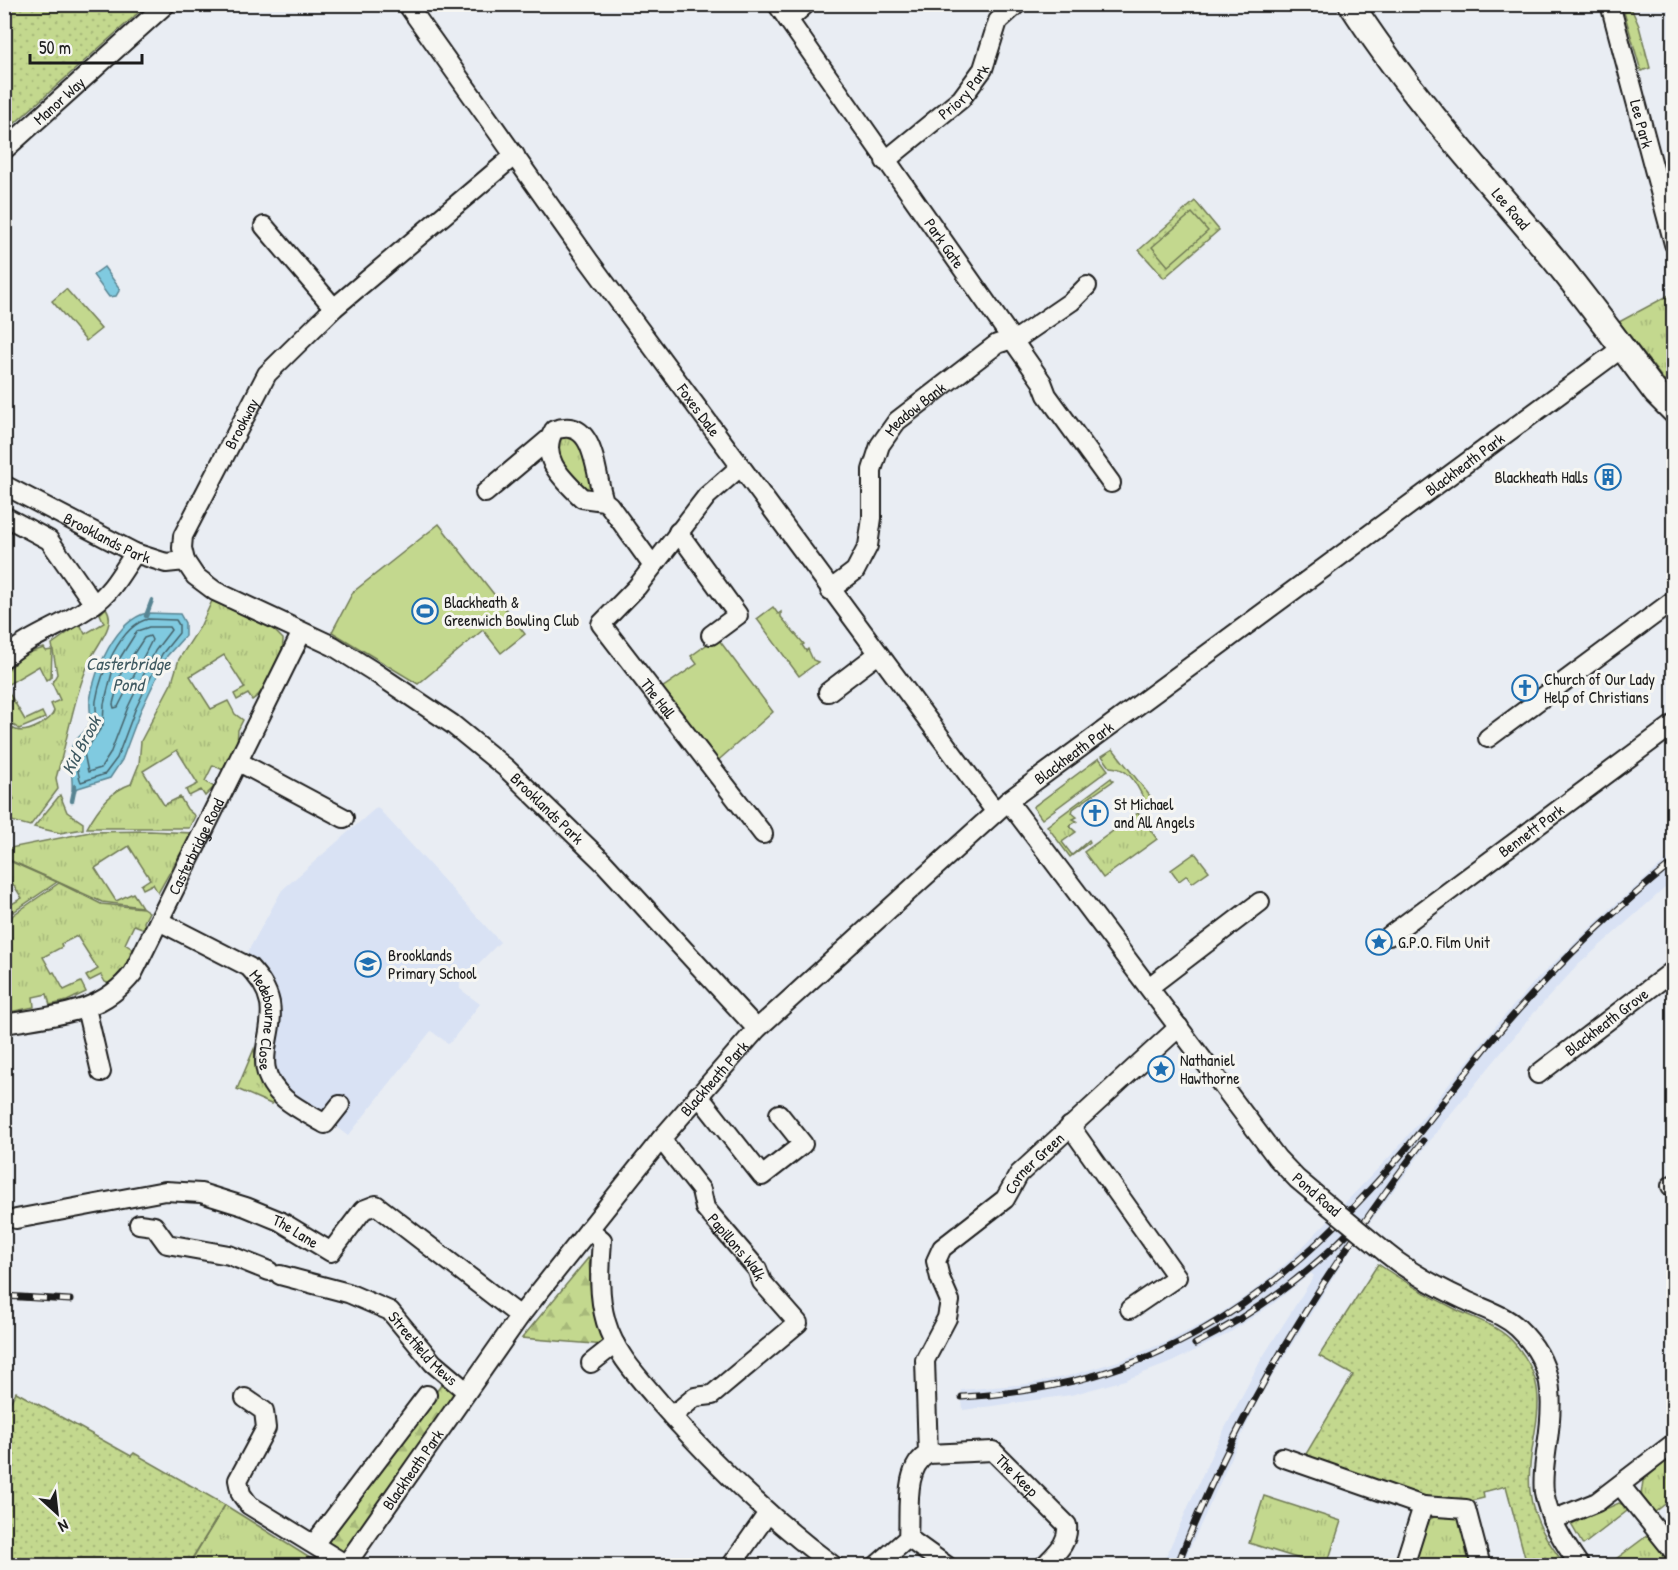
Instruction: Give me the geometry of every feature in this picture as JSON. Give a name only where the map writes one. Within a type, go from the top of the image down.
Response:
[{"type":"main road","name":"Lee Road","points":[[1351,4],[1382,53],[1418,99],[1555,260],[1656,393],[1674,411]]},
{"type":"street","name":"Manor Way","points":[[4,150],[166,4]]},
{"type":"street","name":"Foxes Dale","points":[[407,4],[830,590],[878,654],[1002,806]]},
{"type":"street","points":[[782,12],[806,4]]},
{"type":"street","name":"Priory Park","points":[[885,161],[961,99],[983,69],[998,21],[1017,4]]},
{"type":"street","name":"Lee Park","points":[[1610,4],[1674,244]]},
{"type":"street","name":"Park Gate","points":[[782,12],[1042,382],[1047,395],[1111,483]]},
{"type":"street","name":"Brookway","points":[[185,561],[182,548],[183,536],[267,374],[334,308],[514,155]]},
{"type":"street","points":[[264,226],[334,308]]},
{"type":"street","name":"Meadow Bank","points":[[830,590],[855,571],[868,546],[872,518],[872,470],[880,445],[897,422],[997,344],[1021,336],[1072,301],[1087,286]]},
{"type":"street","name":"Blackheath Park","points":[[427,1395],[314,1544],[345,1565],[520,1316],[661,1139],[757,1029],[1002,806],[1622,348]]},
{"type":"street","points":[[485,493],[549,439],[554,430],[565,426],[578,428],[587,438],[604,501],[653,566]]},
{"type":"street","points":[[549,439],[550,460],[565,481],[582,498],[604,501]]},
{"type":"street","name":"The Hall","points":[[740,467],[707,496],[653,566],[601,624],[763,834]]},
{"type":"street","name":"Brooklands Park","points":[[4,485],[135,553],[166,563],[185,561],[195,576],[215,591],[333,646],[452,724],[506,768],[604,863],[757,1029]]},
{"type":"street","points":[[4,516],[49,540],[94,604]]},
{"type":"street","points":[[678,532],[738,615],[711,635]]},
{"type":"street","points":[[4,658],[24,643],[94,604],[107,592],[135,553]]},
{"type":"street","points":[[1488,738],[1674,600]]},
{"type":"street","name":"Casterbridge Road","points":[[4,1024],[86,1008],[106,1000],[122,988],[134,973],[302,632]]},
{"type":"street","points":[[828,692],[878,654]]},
{"type":"street","name":"Bennett Park","points":[[1389,936],[1674,724]]},
{"type":"street","points":[[239,762],[344,818]]},
{"type":"street","name":"Pond Road","points":[[1002,806],[1149,987],[1277,1158],[1297,1179],[1403,1266],[1440,1288],[1498,1314],[1517,1327],[1533,1345],[1546,1370],[1552,1395],[1543,1473],[1544,1490],[1552,1520],[1561,1540],[1580,1566]]},
{"type":"street","points":[[1149,987],[1260,902]]},
{"type":"street","name":"Medebourne Close","points":[[159,921],[249,967],[260,979],[270,1005],[266,1064],[274,1087],[286,1100],[325,1124],[340,1105]]},
{"type":"street","name":"Blackheath Grove","points":[[1538,1074],[1674,970]]},
{"type":"street","points":[[86,1008],[101,1072]]},
{"type":"street","name":"Corner Green","points":[[928,1454],[925,1360],[947,1318],[950,1301],[940,1278],[936,1261],[942,1248],[1005,1199],[1019,1174],[1179,1027]]},
{"type":"street","points":[[698,1095],[762,1176],[803,1144],[779,1114]]},
{"type":"street","points":[[1070,1126],[1177,1277],[1130,1309]]},
{"type":"street","name":"Papillons Walk","points":[[661,1139],[701,1190],[705,1208],[757,1269],[762,1282],[798,1323],[712,1395],[695,1397],[672,1416]]},
{"type":"street","name":"The Lane","points":[[16,1220],[165,1191],[192,1192],[246,1207],[280,1221],[331,1252],[363,1210],[376,1205],[520,1316]]},
{"type":"street","name":"Streetfield Mews","points":[[139,1224],[154,1226],[167,1244],[229,1255],[274,1273],[348,1293],[390,1311],[433,1363],[466,1390]]},
{"type":"street","points":[[589,1229],[602,1240],[600,1296],[606,1323],[615,1344],[632,1370],[705,1453],[768,1513],[834,1566]]},
{"type":"street","points":[[591,1363],[615,1344]]},
{"type":"street","points":[[245,1398],[264,1411],[266,1428],[238,1480],[241,1494],[249,1505],[314,1544]]},
{"type":"street","points":[[1552,1520],[1597,1502],[1674,1443]]},
{"type":"street","name":"The Keep","points":[[928,1454],[993,1451],[1067,1525],[1068,1535],[1064,1544],[1044,1566]]},
{"type":"street","points":[[876,1566],[908,1538],[912,1470],[919,1459],[928,1454]]},
{"type":"street","points":[[1282,1457],[1423,1506],[1466,1509],[1481,1566]]},
{"type":"street","points":[[1620,1485],[1674,1552]]},
{"type":"street","points":[[1404,1566],[1423,1506]]},
{"type":"street","points":[[731,1566],[768,1513]]},
{"type":"street","points":[[908,1538],[947,1566]]},
{"type":"shaded area","name":"Brooklands Primary School","points":[[377,807],[500,942],[460,982],[460,989],[480,1004],[449,1044],[431,1031],[348,1136],[315,1111],[291,1098],[276,1074],[272,1060],[282,1006],[268,972],[246,955],[282,890]]},
{"type":"shaded area","points":[[1673,855],[1673,881],[1578,965],[1533,1014],[1444,1122],[1355,1242],[1260,1396],[1182,1565],[1162,1565],[1215,1447],[1262,1358],[1314,1276],[1311,1273],[1274,1303],[1226,1335],[1172,1362],[1125,1380],[1071,1395],[963,1410],[961,1390],[1028,1384],[1068,1376],[1122,1360],[1164,1343],[1212,1319],[1252,1292],[1290,1260],[1397,1149],[1499,1022],[1536,980],[1609,910]]},
{"type":"green space","points":[[5,4],[147,4],[147,5],[5,132]]},
{"type":"green space","points":[[1632,10],[1639,26],[1650,68],[1641,71],[1624,12]]},
{"type":"green space","points":[[1195,201],[1219,230],[1164,278],[1139,250]]},
{"type":"green space","points":[[1192,213],[1208,231],[1168,266],[1152,247]]},
{"type":"green space","points":[[66,289],[101,329],[86,341],[52,301]]},
{"type":"green space","points":[[1671,294],[1674,303],[1673,392],[1619,322]]},
{"type":"green space","points":[[561,434],[582,440],[592,481],[590,493],[563,468],[556,448]]},
{"type":"green space","name":"Blackheath & Greenwich Bowling Club","points":[[439,524],[525,634],[501,653],[483,630],[418,684],[332,632],[353,592]]},
{"type":"green space","points":[[212,601],[271,627],[283,639],[281,655],[273,673],[263,689],[252,700],[248,694],[237,700],[234,694],[245,688],[224,655],[190,676],[211,709],[228,701],[235,714],[243,720],[238,730],[237,745],[223,770],[213,765],[205,781],[214,787],[205,796],[201,790],[189,796],[186,790],[198,784],[177,750],[143,771],[164,805],[180,797],[187,809],[195,816],[189,828],[87,828],[105,802],[117,791],[131,784],[139,764],[141,741],[172,682],[179,659],[200,627]]},
{"type":"green space","points":[[773,607],[778,614],[781,612],[781,617],[804,644],[802,645],[806,651],[808,649],[813,660],[818,662],[799,676],[757,619]]},
{"type":"green space","points":[[106,608],[109,614],[108,627],[91,658],[80,687],[56,778],[58,789],[30,826],[8,820],[5,804],[14,799],[5,783],[5,715],[12,728],[21,731],[38,726],[52,715],[54,711],[51,704],[60,700],[52,683],[57,674],[52,644],[80,624],[85,634],[104,623],[100,614]]},
{"type":"green space","points":[[719,640],[773,712],[713,765],[656,692],[697,664],[691,656],[709,643],[713,645]]},
{"type":"green space","points":[[44,648],[46,651],[52,650],[51,678],[46,680],[39,666],[5,686],[25,720],[42,712],[45,718],[19,729],[9,718],[4,704],[5,672],[25,654]]},
{"type":"green space","points":[[1113,749],[1154,801],[1148,805],[1129,775],[1118,768],[1110,767],[1102,756]]},
{"type":"green space","points":[[1099,758],[1108,770],[1042,819],[1033,807]]},
{"type":"green space","points":[[1111,778],[1113,781],[1073,809],[1072,813],[1077,817],[1073,819],[1077,821],[1069,826],[1076,832],[1062,842],[1072,855],[1089,840],[1090,842],[1070,857],[1047,826]]},
{"type":"green space","points":[[60,795],[67,812],[83,823],[83,829],[60,833],[34,827]]},
{"type":"green space","points":[[1138,813],[1157,839],[1103,878],[1084,852]]},
{"type":"green space","points":[[90,832],[192,833],[158,893],[153,884],[143,889],[141,885],[150,879],[129,846],[95,868],[116,901],[133,893],[142,907],[102,902],[5,858],[5,849]]},
{"type":"green space","points":[[1195,853],[1209,871],[1192,883],[1187,875],[1179,881],[1171,870]]},
{"type":"green space","points":[[5,859],[57,882],[13,912],[10,905],[22,898],[5,872]]},
{"type":"green space","points":[[59,883],[101,904],[143,908],[149,912],[144,922],[145,929],[134,925],[125,944],[134,950],[126,965],[110,984],[105,982],[101,975],[89,981],[86,976],[98,969],[77,936],[61,944],[62,947],[43,957],[64,990],[81,982],[86,992],[67,1001],[50,1005],[47,994],[33,997],[34,1007],[5,1013],[5,930],[13,915]]},
{"type":"green space","points":[[254,1049],[259,1078],[274,1101],[271,1104],[237,1089]]},
{"type":"green space","points":[[589,1257],[591,1296],[605,1345],[522,1338]]},
{"type":"green space","points":[[1378,1264],[1427,1294],[1502,1332],[1515,1344],[1528,1363],[1535,1381],[1538,1399],[1529,1472],[1530,1492],[1534,1512],[1543,1531],[1565,1565],[1527,1565],[1506,1486],[1483,1492],[1484,1498],[1467,1502],[1433,1501],[1303,1459],[1353,1375],[1319,1356]]},
{"type":"green space","points":[[442,1384],[458,1394],[347,1551],[341,1554],[325,1548],[326,1534],[331,1531]]},
{"type":"green space","points":[[16,1392],[131,1456],[134,1453],[225,1505],[188,1565],[5,1565],[5,1412]]},
{"type":"green space","points":[[1673,1454],[1673,1498],[1655,1512],[1641,1495],[1643,1481]]},
{"type":"green space","points":[[1264,1496],[1341,1521],[1327,1565],[1319,1565],[1249,1543]]},
{"type":"green space","points":[[1619,1503],[1631,1508],[1583,1545],[1571,1524]]},
{"type":"green space","points":[[225,1505],[321,1565],[321,1566],[188,1566]]},
{"type":"green space","points":[[1438,1515],[1460,1519],[1475,1565],[1411,1566],[1426,1521]]},
{"type":"green space","points":[[1648,1535],[1672,1565],[1608,1565]]},
{"type":"water","points":[[104,267],[120,289],[116,296],[109,297],[93,275]]},
{"type":"water","name":"Casterbridge Pond","points":[[147,613],[180,614],[185,623],[185,636],[167,656],[140,712],[122,760],[110,778],[72,790],[71,749],[89,724],[90,701],[96,676],[116,636],[126,625]]},
{"type":"waterway","name":"Kid Brook","points":[[146,616],[152,600]]},
{"type":"waterway","name":"Kid Brook","points":[[72,801],[75,786]]},
{"type":"railway","points":[[962,1397],[1031,1390],[1094,1376],[1151,1355],[1204,1329],[1254,1296],[1301,1258],[1348,1213],[1407,1148],[1492,1040],[1556,969],[1601,924],[1674,862]]},
{"type":"railway","points":[[1177,1566],[1200,1509],[1227,1453],[1285,1345],[1352,1241],[1423,1141]]},
{"type":"railway","points":[[1195,1344],[1278,1293],[1316,1263],[1351,1230]]},
{"type":"railway","points":[[4,1296],[70,1300]]},
{"type":"place","name":"Blackheath Halls","points":[[1608,477]]},
{"type":"place","name":"Blackheath & Greenwich Bowling Club","points":[[425,611]]},
{"type":"place","name":"Church of Our Lady Help of Christians","points":[[1525,688]]},
{"type":"place","name":"St Michael and All Angels","points":[[1095,813]]},
{"type":"place","name":"G.P.O. Film Unit","points":[[1379,942]]},
{"type":"place","name":"Brooklands Primary School","points":[[368,964]]},
{"type":"place","name":"Nathaniel Hawthorne","points":[[1161,1069]]}]
